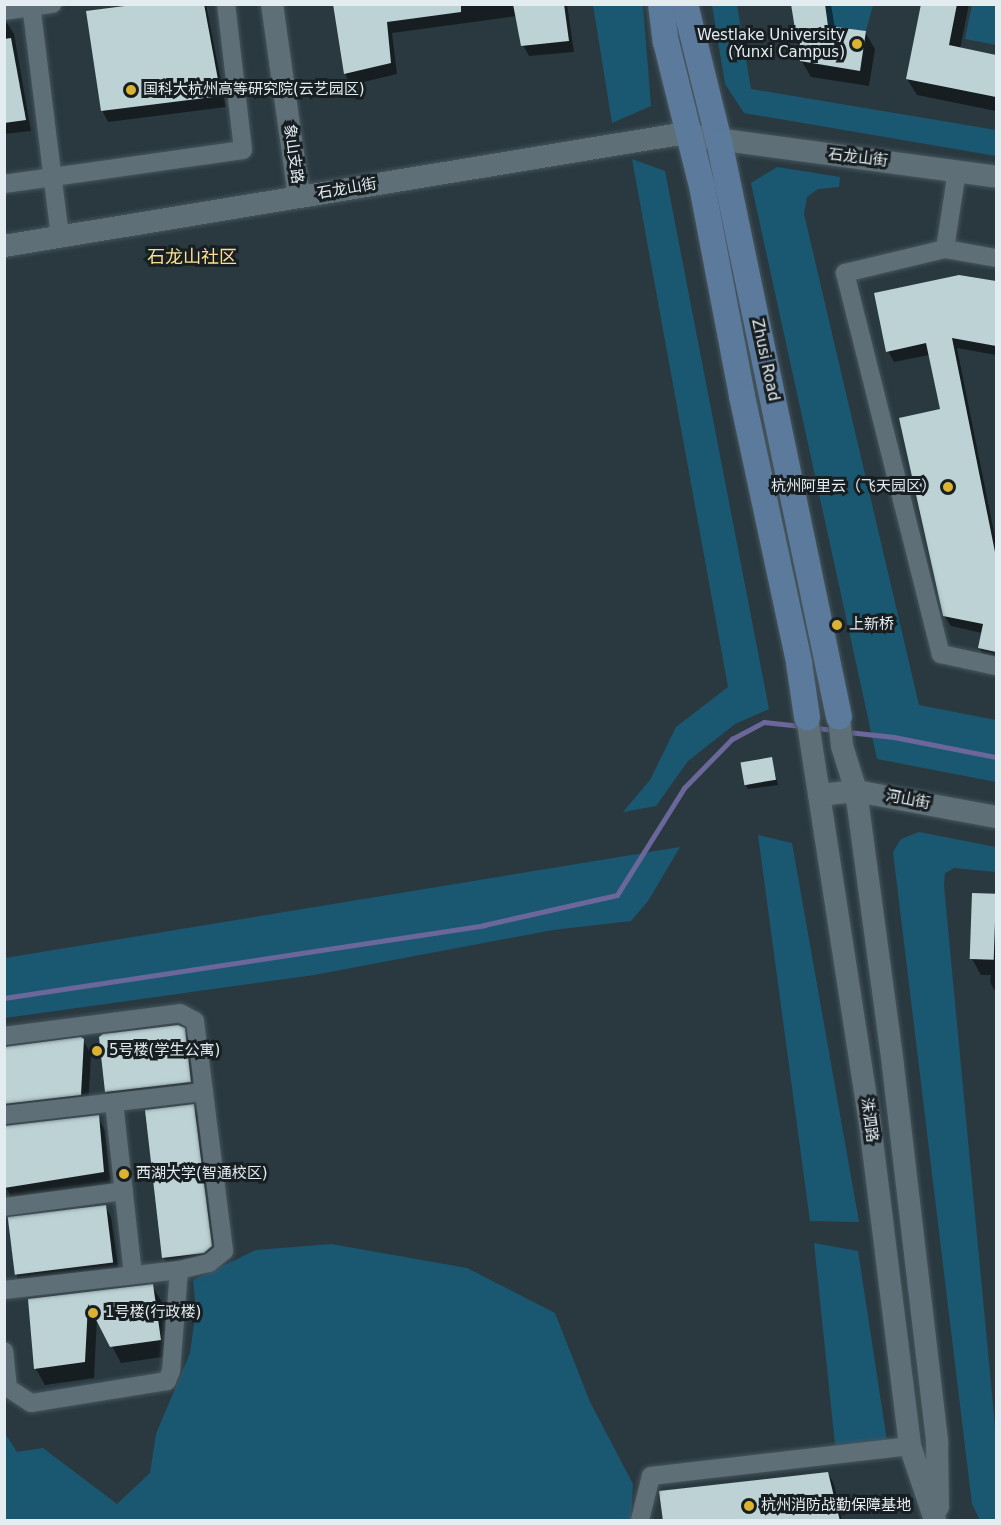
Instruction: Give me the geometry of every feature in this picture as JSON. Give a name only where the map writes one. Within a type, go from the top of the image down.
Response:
[{"type":"main road","name":"Zhusi Road","points":[[660,4],[666,42],[702,186],[742,396],[799,663],[810,735]]},
{"type":"main road","name":"Zhusi Road","points":[[685,4],[719,141],[839,717]]},
{"type":"street","points":[[4,11],[52,4]]},
{"type":"street","points":[[4,184],[243,150],[226,4]]},
{"type":"street","name":"象山支路","points":[[272,4],[299,197]]},
{"type":"street","points":[[31,6],[60,236]]},
{"type":"street","name":"石龙山街","points":[[4,246],[680,134],[996,177]]},
{"type":"street","points":[[945,249],[957,171]]},
{"type":"street","points":[[996,258],[945,249],[845,273],[869,377],[941,654],[996,666]]},
{"type":"street","name":"洙泗路","points":[[839,717],[842,746],[856,790],[894,1078],[937,1443],[937,1521]]},
{"type":"street","name":"洙泗路","points":[[810,735],[869,1116],[910,1446],[937,1521]]},
{"type":"street","name":"河山街","points":[[819,795],[856,790],[996,817]]},
{"type":"street","points":[[4,1036],[180,1013],[195,1021],[225,1251],[209,1263],[179,1270],[4,1290]]},
{"type":"street","points":[[4,1115],[204,1092]]},
{"type":"street","points":[[114,1103],[133,1275]]},
{"type":"street","points":[[4,1207],[124,1191]]},
{"type":"street","points":[[4,1351],[8,1388],[31,1403],[167,1381],[171,1371],[179,1270]]},
{"type":"street","points":[[640,1521],[651,1476],[910,1446]]},
{"type":"shaded area","points":[[593,5],[643,5],[651,106],[612,123]]},
{"type":"shaded area","points":[[712,5],[737,5],[751,89],[996,130],[996,156],[744,113],[725,84]]},
{"type":"shaded area","points":[[825,5],[873,5],[866,31],[828,26]]},
{"type":"shaded area","points":[[972,5],[996,5],[996,45],[965,39]]},
{"type":"shaded area","points":[[632,159],[665,171],[769,709],[735,724],[688,761],[656,806],[623,812],[650,780],[676,727],[728,687]]},
{"type":"shaded area","points":[[777,167],[840,177],[839,187],[818,189],[807,197],[804,214],[919,705],[996,720],[996,782],[877,759],[751,183]]},
{"type":"shaded area","points":[[919,832],[996,847],[996,872],[954,868],[945,873],[944,886],[996,1437],[996,1520],[980,1520],[972,1504],[893,852],[901,839]]},
{"type":"shaded area","points":[[758,835],[792,843],[859,1222],[810,1221]]},
{"type":"shaded area","points":[[680,847],[648,901],[631,921],[553,930],[314,975],[5,1018],[5,958]]},
{"type":"shaded area","points":[[814,1243],[858,1251],[888,1448],[836,1454]]},
{"type":"shaded area","points":[[331,1244],[467,1268],[555,1313],[590,1402],[633,1484],[631,1520],[5,1520],[4,1432],[17,1452],[43,1448],[117,1504],[150,1473],[156,1434],[190,1353],[196,1310],[193,1280],[256,1250]]},
{"type":"building","points":[[140,4],[204,4],[221,96],[101,111],[86,11]]},
{"type":"building","points":[[333,4],[461,4],[461,12],[387,22],[391,63],[344,74]]},
{"type":"building","points":[[513,4],[564,4],[569,41],[521,46]]},
{"type":"building","points":[[791,4],[825,4],[828,26],[866,31],[860,71],[800,61]]},
{"type":"building","points":[[921,4],[957,4],[949,45],[996,55],[996,97],[906,79]]},
{"type":"building","points":[[11,38],[26,120],[4,123],[4,39]]},
{"type":"building","name":"杭州阿里云（飞天园区）","points":[[959,275],[996,281],[996,346],[952,338],[996,557],[996,652],[978,648],[983,624],[943,616],[899,418],[940,409],[926,343],[886,352],[874,293]]},
{"type":"building","points":[[772,757],[776,780],[744,785],[740,763]]},
{"type":"building","points":[[972,893],[996,894],[994,960],[970,959]]},
{"type":"building","points":[[178,1025],[185,1028],[191,1082],[105,1092],[99,1037],[103,1034]]},
{"type":"building","points":[[81,1037],[84,1039],[81,1095],[4,1104],[4,1047]]},
{"type":"building","points":[[194,1104],[212,1246],[204,1253],[162,1258],[145,1110]]},
{"type":"building","points":[[99,1115],[104,1172],[4,1188],[4,1126]]},
{"type":"building","points":[[106,1205],[113,1263],[15,1275],[8,1217]]},
{"type":"building","name":"1号楼(行政楼)","points":[[153,1284],[161,1340],[110,1347],[88,1304],[85,1362],[34,1369],[28,1299]]},
{"type":"building","name":"杭州消防战勤保障基地","points":[[828,1472],[840,1521],[663,1521],[659,1491]]},
{"type":"waterway","points":[[4,998],[484,925],[617,895],[684,788],[732,739],[764,722],[801,726]]},
{"type":"waterway","points":[[816,728],[834,730]]},
{"type":"waterway","points":[[848,732],[894,737],[996,757]]},
{"type":"place","name":"Westlake University (Yunxi Campus)","points":[[857,44]]},
{"type":"place","name":"国科大杭州高等研究院(云艺园区)","points":[[131,90]]},
{"type":"place","name":"杭州阿里云（飞天园区）","points":[[948,487]]},
{"type":"place","name":"上新桥","points":[[837,625]]},
{"type":"place","name":"5号楼(学生公寓)","points":[[97,1051]]},
{"type":"place","name":"西湖大学(智通校区)","points":[[124,1174]]},
{"type":"place","name":"1号楼(行政楼)","points":[[93,1313]]},
{"type":"place","name":"杭州消防战勤保障基地","points":[[749,1506]]},
{"type":"district","name":"石龙山社区","points":[[192,257]]}]
